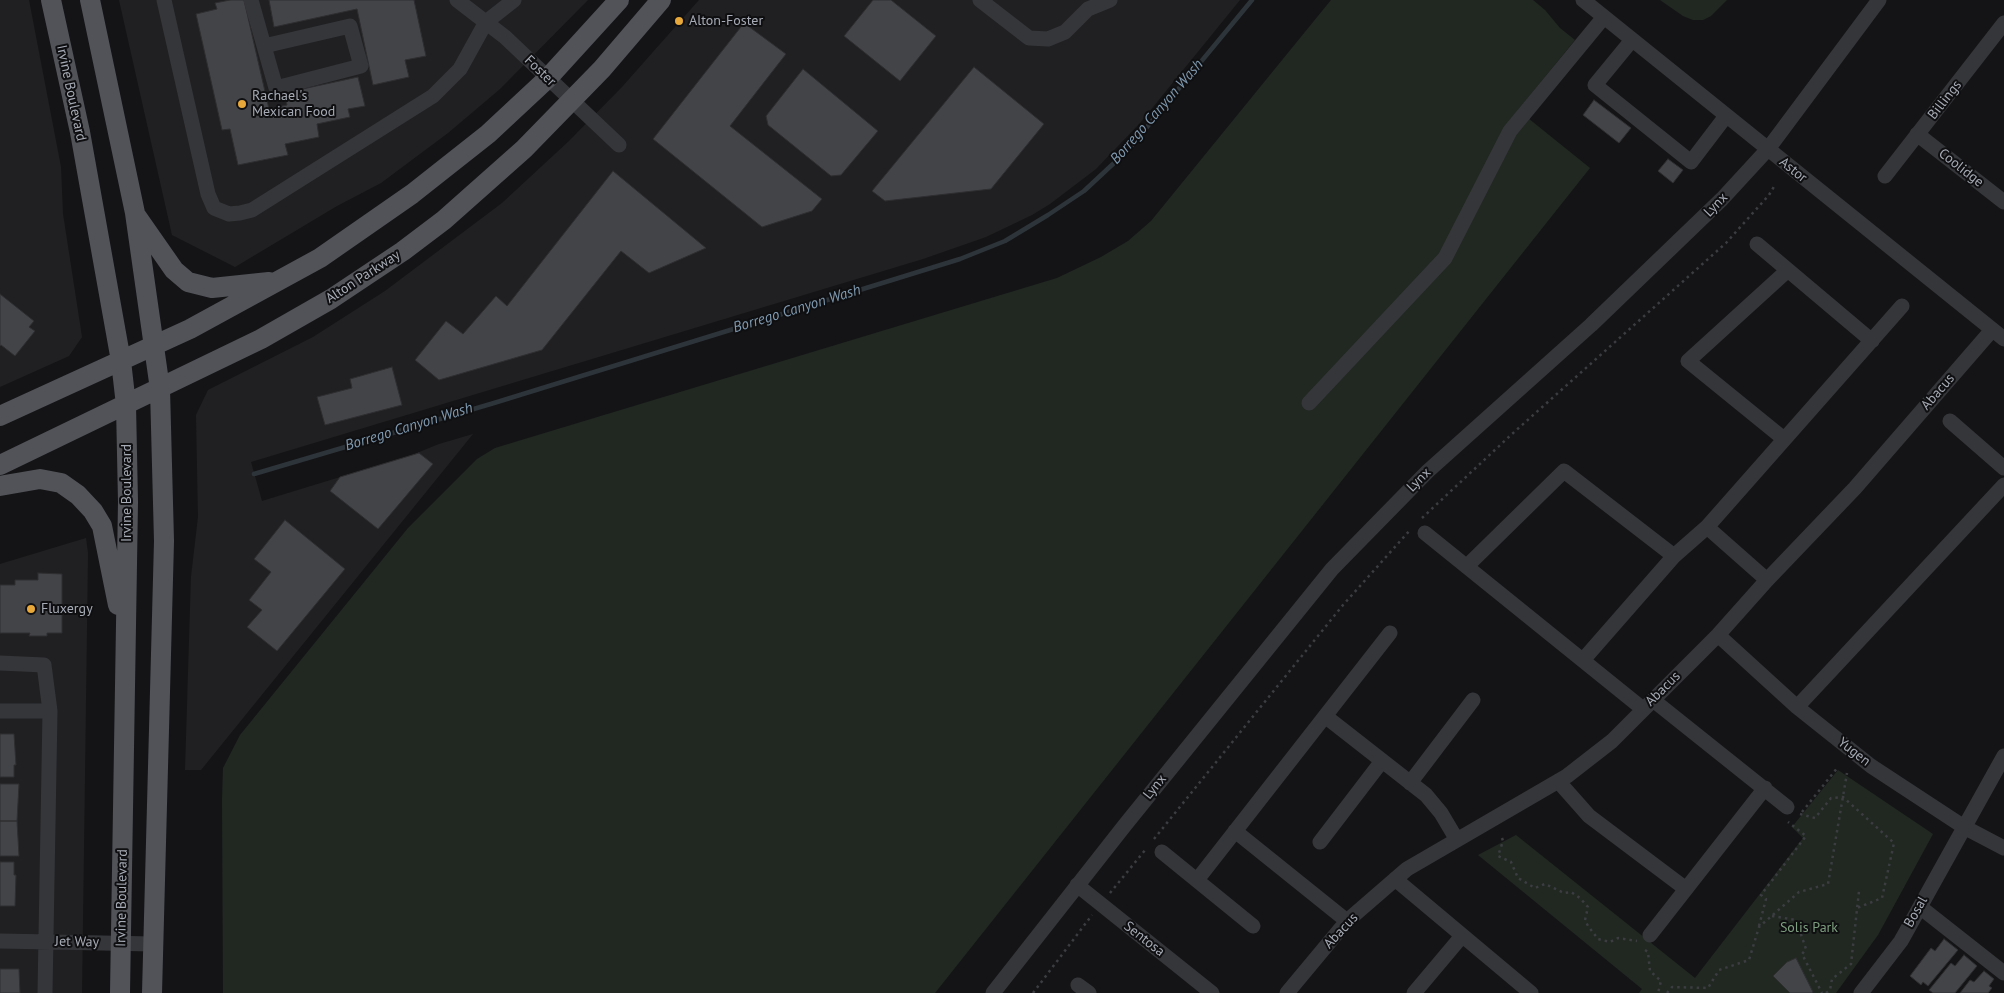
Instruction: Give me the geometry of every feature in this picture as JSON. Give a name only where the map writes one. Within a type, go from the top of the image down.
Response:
[{"type":"main road","name":"Irvine Boulevard","points":[[50,0],[80,132],[121,361],[126,406],[128,502],[120,993]]},
{"type":"main road","points":[[90,0],[135,213],[160,389],[164,541],[152,993]]},
{"type":"main road","points":[[0,416],[233,307],[320,258],[412,194],[488,134],[548,79],[619,0]]},
{"type":"main road","name":"Alton Parkway","points":[[0,465],[126,406],[261,339],[331,299],[379,268],[444,220],[517,155],[626,43],[661,0]]},
{"type":"main road","points":[[135,213],[174,270],[188,282],[212,288],[282,280]]},
{"type":"main road","points":[[0,486],[40,479],[61,483],[78,495],[93,511],[102,526],[116,595],[125,660]]},
{"type":"street","points":[[164,0],[208,194],[214,208],[229,214],[252,210],[433,96],[460,69],[486,22],[514,0]]},
{"type":"street","points":[[252,0],[264,46],[276,88],[361,66],[350,26],[264,46]]},
{"type":"street","name":"Foster","points":[[457,0],[505,37],[619,145]]},
{"type":"street","points":[[980,0],[1029,38],[1048,39],[1065,32],[1088,9],[1110,0]]},
{"type":"street","name":"Astor","points":[[1583,0],[1998,334]]},
{"type":"street","name":"Lynx","points":[[992,993],[1332,569],[1428,471],[1650,270],[1722,199],[1768,149],[1879,0]]},
{"type":"street","points":[[1309,403],[1445,258],[1510,132],[1604,17]]},
{"type":"street","name":"Billings","points":[[1885,176],[2004,24]]},
{"type":"street","points":[[1632,40],[1595,85],[1691,162],[1726,116]]},
{"type":"street","name":"Coolidge","points":[[1918,134],[2004,202]]},
{"type":"street","points":[[1756,244],[1872,341]]},
{"type":"street","points":[[1784,439],[1688,361],[1788,270]]},
{"type":"street","points":[[1583,660],[1674,556],[1707,526],[1902,306]]},
{"type":"street","name":"Abacus","points":[[1287,993],[1348,921],[1407,869],[1558,781],[1612,741],[1718,635],[1767,580],[1998,334]]},
{"type":"street","points":[[1950,421],[2004,468]]},
{"type":"street","points":[[1467,566],[1564,471],[1674,556]]},
{"type":"street","points":[[1796,706],[2004,484]]},
{"type":"street","points":[[1707,526],[1767,580]]},
{"type":"street","points":[[1425,533],[1583,660],[1648,704],[1794,810]]},
{"type":"street","points":[[1197,880],[1390,633]]},
{"type":"street","name":"Yugen","points":[[1718,635],[1796,706],[1870,766],[1964,827],[2004,848]]},
{"type":"street","points":[[0,663],[44,665],[50,711],[45,993]]},
{"type":"street","points":[[1410,783],[1473,700]]},
{"type":"street","points":[[0,711],[50,711]]},
{"type":"street","points":[[1324,716],[1426,795],[1441,814],[1457,840]]},
{"type":"street","name":"Bosal","points":[[1861,993],[1900,941],[2004,756]]},
{"type":"street","points":[[1320,842],[1382,761]]},
{"type":"street","points":[[1558,781],[1589,816],[1686,889]]},
{"type":"street","points":[[1644,942],[1764,788]]},
{"type":"street","points":[[1235,832],[1348,921]]},
{"type":"street","points":[[1162,852],[1254,926]]},
{"type":"street","points":[[1395,879],[1531,993]]},
{"type":"street","name":"Sentosa","points":[[1077,885],[1212,993]]},
{"type":"street","points":[[1920,907],[2004,973]]},
{"type":"street","points":[[1414,993],[1462,936]]},
{"type":"street","name":"Jet Way","points":[[0,941],[153,944]]},
{"type":"path","points":[[1668,993],[1672,987],[1708,988],[1719,970],[1749,960],[1766,900],[1761,895],[1806,836],[1784,819],[1838,767]]},
{"type":"path","points":[[1759,928],[1799,892],[1828,884],[1847,773]]},
{"type":"path","points":[[1794,810],[1815,818],[1831,798],[1843,797],[1894,843],[1882,898],[1857,908]]},
{"type":"path","points":[[1792,825],[1794,810]]},
{"type":"path","points":[[1502,838],[1503,842],[1498,856],[1512,862],[1518,878],[1534,888],[1545,884],[1564,893],[1571,892],[1580,898],[1588,907],[1585,920],[1598,939],[1610,942],[1618,938],[1644,942],[1648,952],[1650,971],[1661,982],[1658,993]]},
{"type":"path","points":[[1826,993],[1830,990],[1832,980],[1850,964],[1859,891]]},
{"type":"path","points":[[1772,916],[1796,920],[1806,949],[1802,954],[1822,993]]},
{"type":"path","points":[[1033,993],[1088,920]]},
{"type":"shaded area","points":[[0,0],[29,0],[61,167],[63,214],[82,337],[69,356],[0,387]]},
{"type":"shaded area","points":[[119,0],[588,0],[500,89],[448,133],[381,183],[337,206],[235,267],[172,235]]},
{"type":"shaded area","points":[[699,0],[1240,0],[1140,123],[1096,169],[1050,204],[1032,215],[986,237],[923,259],[251,462],[262,501],[412,455],[439,444],[473,434],[201,770],[185,770],[191,577],[198,517],[196,415],[208,390],[313,337],[385,291],[502,203],[569,141],[622,87]]},
{"type":"shaded area","points":[[86,538],[88,553],[82,993],[0,993],[0,564]]},
{"type":"green space","points":[[1331,0],[1533,0],[1545,10],[1560,28],[1575,40],[1518,110],[1590,168],[935,993],[223,993],[223,768],[240,735],[408,528],[477,459],[495,448],[1057,278],[1101,257],[1128,241],[1151,221]]},
{"type":"green space","points":[[1660,0],[1727,0],[1711,16],[1703,20],[1693,20],[1683,16]]},
{"type":"green space","name":"Solis Park","points":[[1838,770],[1933,834],[1878,935],[1836,993],[1639,993],[1642,989],[1478,855],[1516,835],[1695,978],[1803,838],[1792,827]]},
{"type":"building","points":[[244,0],[269,109],[287,105],[284,93],[358,77],[365,106],[348,109],[350,117],[317,124],[319,137],[285,144],[288,155],[238,165],[230,129],[222,130],[196,14],[217,9],[215,3]]},
{"type":"building","points":[[269,0],[414,0],[426,56],[405,60],[409,77],[373,85],[357,9],[274,27]]},
{"type":"building","points":[[873,0],[891,0],[936,36],[900,81],[844,36]]},
{"type":"building","points":[[744,23],[786,54],[730,126],[822,199],[812,211],[762,227],[653,139]]},
{"type":"building","points":[[974,67],[1044,124],[991,189],[885,201],[872,191]]},
{"type":"building","points":[[803,69],[878,131],[841,175],[831,176],[768,125],[766,116]]},
{"type":"building","points":[[1594,100],[1631,128],[1619,143],[1583,115]]},
{"type":"building","points":[[1668,159],[1683,170],[1673,183],[1658,171]]},
{"type":"building","points":[[613,171],[706,248],[649,273],[621,251],[542,350],[439,380],[415,360],[446,321],[463,334],[496,296],[507,306]]},
{"type":"building","points":[[0,294],[34,321],[29,327],[35,331],[15,356],[0,346]]},
{"type":"building","points":[[392,367],[402,405],[325,425],[317,397],[352,388],[350,379]]},
{"type":"building","points":[[419,453],[433,464],[378,529],[330,491],[340,477]]},
{"type":"building","points":[[285,520],[345,569],[277,651],[247,627],[262,610],[249,600],[271,572],[254,559]]},
{"type":"building","name":"Fluxergy","points":[[38,573],[62,574],[62,633],[47,633],[47,636],[29,636],[30,633],[0,633],[0,585],[15,585],[15,580],[38,580]]},
{"type":"building","points":[[0,734],[14,734],[16,765],[14,765],[14,777],[0,777]]},
{"type":"building","points":[[0,784],[19,784],[17,821],[0,821]]},
{"type":"building","points":[[0,821],[17,821],[19,856],[0,856]]},
{"type":"building","points":[[0,862],[14,862],[14,875],[16,875],[15,906],[0,906]]},
{"type":"building","points":[[1944,939],[1958,950],[1928,986],[1923,982],[1921,985],[1910,976],[1931,948],[1935,951]]},
{"type":"building","points":[[1964,955],[1977,966],[1955,993],[1933,993],[1929,990],[1951,963],[1955,966]]},
{"type":"building","points":[[1796,958],[1812,993],[1790,993],[1773,976],[1787,962]]},
{"type":"building","points":[[0,969],[19,969],[20,993],[0,993]]},
{"type":"building","points":[[1984,971],[1994,979],[1989,986],[1992,988],[1988,993],[1960,993],[1970,980],[1974,982]]},
{"type":"waterway","name":"Borrego Canyon Wash","points":[[254,474],[494,403],[960,259],[1005,241],[1084,191],[1128,150],[1252,0]]},
{"type":"place","name":"Alton-Foster","points":[[679,21]]},
{"type":"place","name":"Rachael's Mexican Food","points":[[242,104]]},
{"type":"place","name":"Fluxergy","points":[[31,609]]}]
